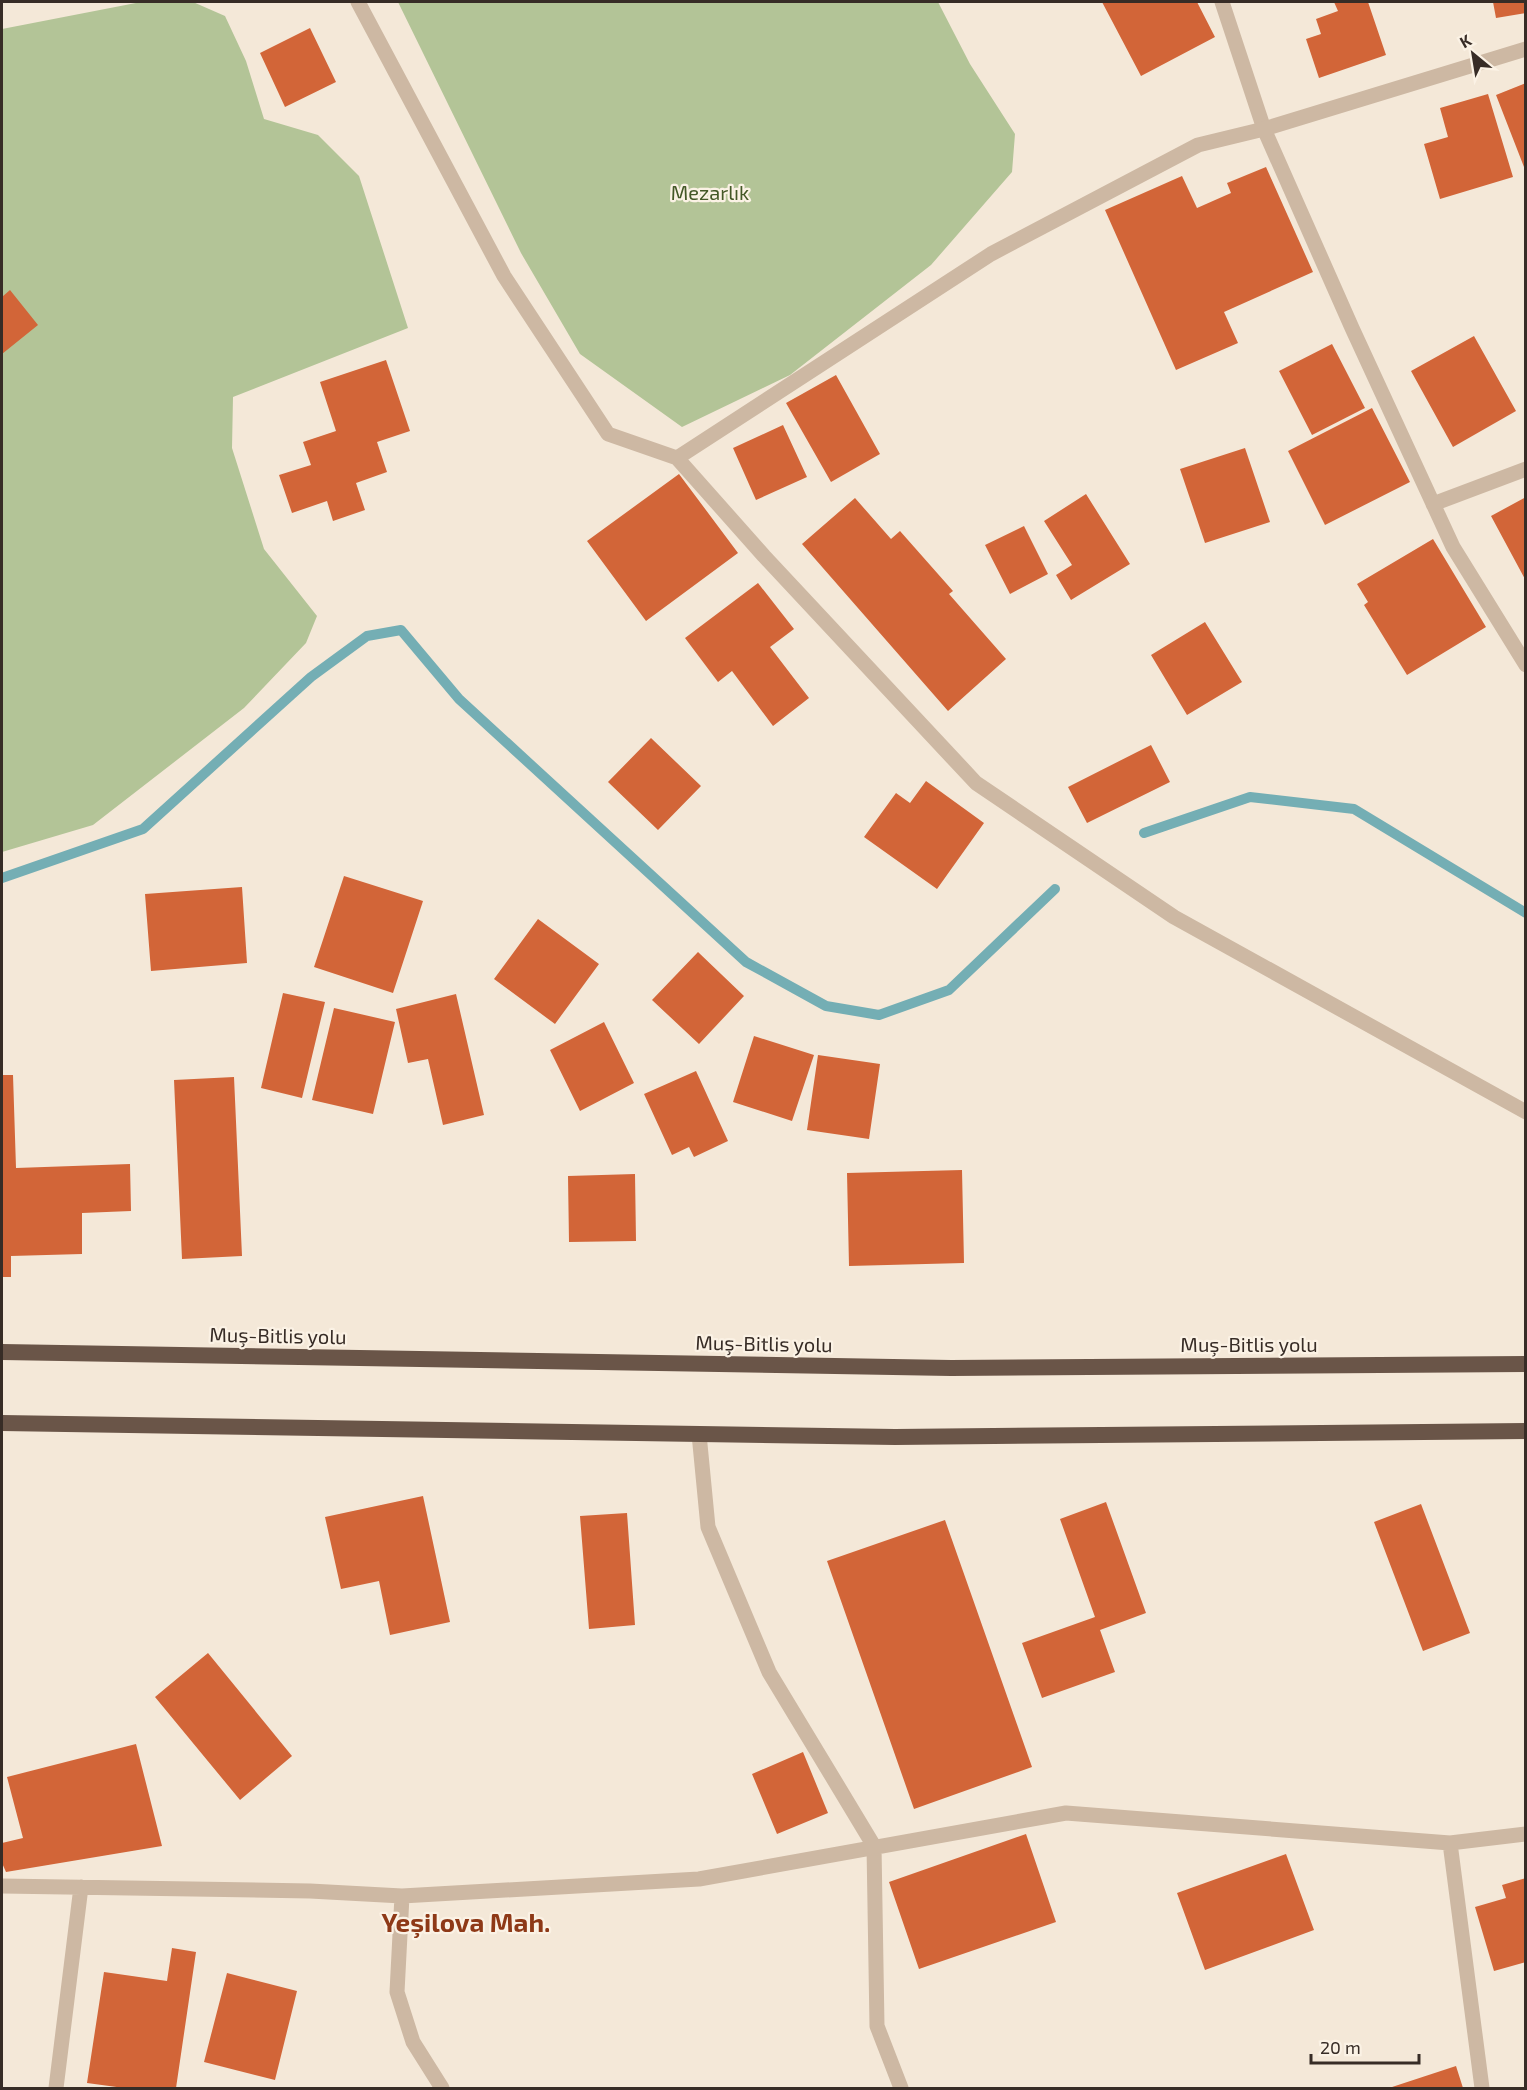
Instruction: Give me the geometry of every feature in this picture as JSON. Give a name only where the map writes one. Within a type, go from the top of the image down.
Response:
[{"type":"highway","name":"Muş-Bitlis yolu","points":[[2,1352],[951,1368],[1526,1364]]},
{"type":"highway","points":[[2,1423],[895,1437],[1526,1431]]},
{"type":"street","points":[[358,2],[504,276],[608,434],[677,458],[764,556],[976,783],[1174,917],[1526,1112]]},
{"type":"street","points":[[1222,2],[1264,129],[1352,328],[1453,547],[1526,665]]},
{"type":"street","points":[[677,458],[991,254],[1198,145],[1264,129],[1526,50]]},
{"type":"street","points":[[1433,504],[1526,469]]},
{"type":"street","points":[[699,1434],[708,1527],[769,1672],[874,1846],[877,2026],[901,2088]]},
{"type":"street","points":[[2,1886],[310,1891],[402,1896],[699,1879],[1066,1813],[1450,1843],[1526,1834]]},
{"type":"street","points":[[1450,1843],[1482,2088]]},
{"type":"street","points":[[56,2088],[81,1887]]},
{"type":"street","points":[[402,1896],[397,1992],[413,2042],[442,2088]]},
{"type":"green space","points":[[141,2],[193,2],[225,16],[246,61],[264,119],[318,135],[359,176],[408,328],[233,397],[232,448],[264,549],[317,616],[306,643],[244,708],[93,825],[2,852],[2,29]]},
{"type":"green space","name":"Mezarlık","points":[[398,2],[938,2],[970,64],[1015,134],[1012,172],[931,265],[790,375],[682,427],[580,354],[521,253]]},
{"type":"building","points":[[1102,2],[1197,2],[1215,37],[1141,76]]},
{"type":"building","points":[[1334,2],[1368,2],[1386,55],[1319,78],[1306,39],[1321,34],[1316,19],[1338,11]]},
{"type":"building","points":[[1493,2],[1526,2],[1526,13],[1496,18]]},
{"type":"building","points":[[310,28],[336,82],[285,107],[260,53]]},
{"type":"building","points":[[1526,83],[1526,166],[1524,167],[1496,95]]},
{"type":"building","points":[[1488,94],[1513,177],[1440,199],[1424,144],[1448,137],[1440,108]]},
{"type":"building","points":[[1266,167],[1313,272],[1224,312],[1238,343],[1176,370],[1105,210],[1182,176],[1197,208],[1231,193],[1227,183]]},
{"type":"building","points":[[10,290],[38,325],[2,354],[2,297]]},
{"type":"building","points":[[1474,336],[1516,411],[1453,447],[1411,371]]},
{"type":"building","points":[[1332,344],[1365,408],[1312,435],[1279,371]]},
{"type":"building","points":[[386,360],[410,431],[377,442],[387,472],[356,483],[365,510],[333,521],[327,501],[292,513],[279,475],[311,465],[303,442],[336,431],[320,382]]},
{"type":"building","points":[[836,375],[880,454],[831,482],[786,403]]},
{"type":"building","points":[[1372,408],[1410,482],[1325,525],[1288,451]]},
{"type":"building","points":[[783,425],[807,477],[756,500],[733,448]]},
{"type":"building","points":[[1245,448],[1270,522],[1205,543],[1180,469]]},
{"type":"building","points":[[679,474],[738,553],[646,621],[587,541]]},
{"type":"building","points":[[1086,494],[1130,564],[1071,600],[1056,575],[1072,565],[1044,521]]},
{"type":"building","points":[[1526,497],[1526,581],[1491,516]]},
{"type":"building","points":[[855,498],[891,539],[900,531],[953,591],[949,594],[1006,659],[948,711],[802,544]]},
{"type":"building","points":[[1024,526],[1048,574],[1010,594],[985,545]]},
{"type":"building","points":[[1433,539],[1486,627],[1407,675],[1364,605],[1368,602],[1357,584]]},
{"type":"building","points":[[758,583],[794,629],[770,647],[809,698],[773,726],[732,671],[718,682],[685,638]]},
{"type":"building","points":[[1205,622],[1242,682],[1187,715],[1151,655]]},
{"type":"building","points":[[651,738],[701,786],[658,830],[608,782]]},
{"type":"building","points":[[1151,745],[1170,782],[1087,823],[1068,787]]},
{"type":"building","points":[[926,781],[984,823],[937,889],[864,837],[896,793],[910,803]]},
{"type":"building","points":[[344,876],[423,901],[393,993],[314,967]]},
{"type":"building","points":[[242,887],[247,963],[151,971],[145,894]]},
{"type":"building","points":[[538,919],[599,964],[555,1024],[494,979]]},
{"type":"building","points":[[698,952],[744,996],[699,1044],[652,1000]]},
{"type":"building","points":[[283,993],[325,1002],[302,1098],[261,1088]]},
{"type":"building","points":[[456,994],[484,1115],[443,1125],[428,1059],[408,1063],[396,1009]]},
{"type":"building","points":[[334,1008],[395,1022],[373,1114],[312,1100]]},
{"type":"building","points":[[604,1022],[634,1083],[580,1111],[550,1050]]},
{"type":"building","points":[[754,1036],[814,1055],[792,1121],[733,1102]]},
{"type":"building","points":[[818,1055],[880,1064],[869,1139],[807,1130]]},
{"type":"building","points":[[696,1071],[728,1141],[694,1157],[689,1147],[672,1155],[644,1094]]},
{"type":"building","points":[[2,1075],[13,1075],[16,1168],[130,1164],[131,1211],[82,1213],[82,1254],[11,1256],[11,1277],[2,1277]]},
{"type":"building","points":[[234,1077],[242,1256],[182,1259],[174,1080]]},
{"type":"building","points":[[962,1170],[964,1263],[849,1266],[847,1173]]},
{"type":"building","points":[[635,1174],[636,1241],[569,1242],[568,1176]]},
{"type":"building","points":[[423,1496],[450,1622],[390,1635],[379,1581],[341,1589],[325,1517]]},
{"type":"building","points":[[1106,1502],[1146,1613],[1100,1630],[1115,1672],[1042,1698],[1022,1643],[1095,1617],[1060,1519]]},
{"type":"building","points":[[1421,1504],[1470,1633],[1423,1651],[1374,1522]]},
{"type":"building","points":[[627,1513],[635,1625],[589,1629],[580,1516]]},
{"type":"building","points":[[945,1520],[1032,1767],[914,1809],[827,1561]]},
{"type":"building","points":[[208,1653],[292,1756],[240,1800],[155,1697]]},
{"type":"building","points":[[136,1744],[162,1846],[6,1872],[2,1863],[2,1843],[23,1838],[7,1777]]},
{"type":"building","points":[[803,1752],[828,1813],[777,1834],[752,1774]]},
{"type":"building","points":[[1026,1834],[1056,1922],[919,1969],[889,1882]]},
{"type":"building","points":[[1286,1854],[1314,1930],[1205,1970],[1177,1893]]},
{"type":"building","points":[[1526,1878],[1526,1962],[1494,1971],[1475,1907],[1506,1898],[1502,1885]]},
{"type":"building","points":[[172,1948],[196,1952],[176,2088],[124,2088],[87,2083],[104,1972],[167,1981]]},
{"type":"building","points":[[227,1973],[297,1991],[275,2080],[204,2062]]},
{"type":"building","points":[[1456,2066],[1463,2088],[1389,2088]]},
{"type":"waterway","points":[[2,878],[143,829],[311,677],[367,636],[401,630],[459,699],[746,962],[826,1006],[879,1015],[949,990],[1055,889]]},
{"type":"waterway","points":[[1144,833],[1250,797],[1354,809],[1526,913]]},
{"type":"district","name":"Yeşilova Mah.","points":[[466,1923]]}]
